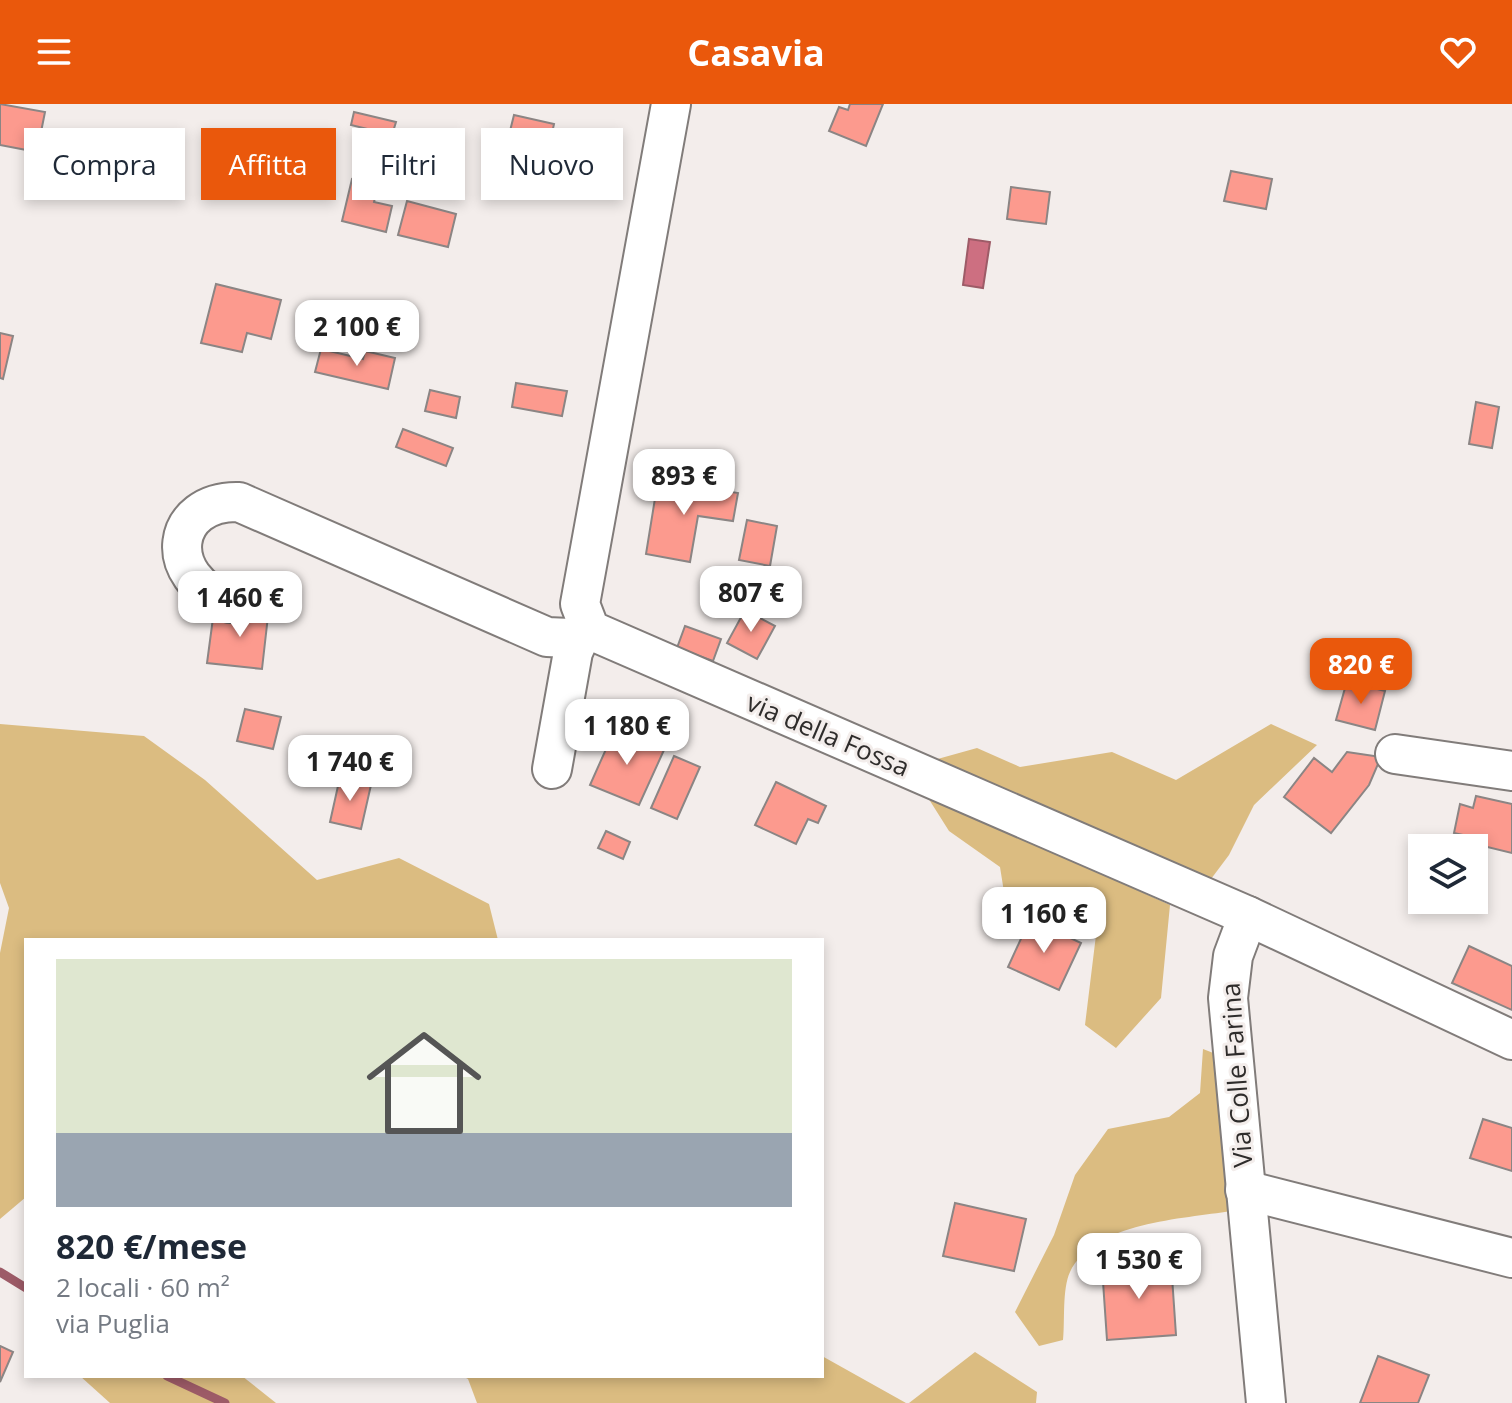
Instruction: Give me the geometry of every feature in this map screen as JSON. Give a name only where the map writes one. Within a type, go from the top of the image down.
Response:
[{"type":"street","points":[[552,769],[573,652],[586,630],[580,604],[671,104]]},
{"type":"street","points":[[230,603],[203,591],[194,583],[184,568],[182,548],[191,524],[202,512],[217,504],[239,502],[547,637],[570,638],[586,630]]},
{"type":"street","name":"via della Fossa","points":[[586,630],[1248,916],[1512,1040]]},
{"type":"street","points":[[1395,754],[1512,771]]},
{"type":"street","name":"Via Colle Farina","points":[[1248,916],[1233,956],[1228,998],[1266,1403]]},
{"type":"street","name":"Via Colle Farina","points":[[1245,1190],[1512,1258]]},
{"type":"shaded area","points":[[969,239],[990,242],[983,288],[963,285]]},
{"type":"shaded area","points":[[0,724],[144,736],[205,780],[317,880],[399,858],[489,904],[498,938],[24,938],[24,1199],[0,1219],[0,953],[9,908],[0,883]]},
{"type":"shaded area","points":[[1271,724],[1317,745],[1254,805],[1229,855],[1205,887],[934,760],[977,748],[1020,767],[1112,752],[1176,780]]},
{"type":"shaded area","points":[[925,793],[1170,905],[1161,998],[1116,1048],[1085,1025],[1096,935],[1058,909],[1007,911],[1000,867],[949,831]]},
{"type":"shaded area","points":[[1203,1049],[1221,1056],[1231,1211],[1142,1226],[1099,1242],[1082,1255],[1067,1279],[1063,1340],[1039,1346],[1015,1312],[1054,1235],[1075,1175],[1108,1129],[1169,1117],[1200,1093]]},
{"type":"shaded area","points":[[975,1352],[1037,1392],[1036,1403],[909,1403]]},
{"type":"shaded area","points":[[824,1357],[906,1403],[477,1403],[468,1379],[824,1378]]},
{"type":"shaded area","points":[[82,1378],[245,1378],[276,1403],[110,1403]]},
{"type":"building","points":[[0,104],[45,112],[42,128],[24,128],[24,150],[0,145]]},
{"type":"building","points":[[850,104],[883,104],[866,146],[829,131],[839,107],[848,110]]},
{"type":"building","points":[[354,112],[396,122],[394,128],[351,125]]},
{"type":"building","points":[[514,115],[554,124],[553,128],[511,128]]},
{"type":"building","points":[[1231,171],[1272,179],[1266,209],[1224,201]]},
{"type":"building","points":[[352,179],[352,200],[374,200],[392,206],[386,232],[342,221]]},
{"type":"building","points":[[1011,187],[1050,192],[1046,224],[1007,219]]},
{"type":"building","points":[[407,201],[456,214],[448,247],[398,235]]},
{"type":"building","points":[[216,284],[281,300],[271,339],[247,333],[242,352],[201,343]]},
{"type":"building","points":[[0,333],[13,336],[3,379],[0,378]]},
{"type":"building","points":[[321,349],[363,359],[365,351],[395,358],[388,389],[315,372]]},
{"type":"building","points":[[516,383],[567,391],[562,416],[512,407]]},
{"type":"building","points":[[430,390],[460,397],[456,418],[425,411]]},
{"type":"building","points":[[1476,402],[1499,407],[1492,448],[1469,444]]},
{"type":"building","points":[[403,429],[453,448],[446,466],[396,447]]},
{"type":"building","points":[[658,480],[738,493],[733,521],[698,516],[690,562],[646,554]]},
{"type":"building","points":[[747,520],[777,526],[770,566],[739,560]]},
{"type":"building","points":[[244,604],[269,607],[262,669],[207,663],[213,618],[241,622]]},
{"type":"building","points":[[745,610],[775,626],[757,659],[727,643]]},
{"type":"building","points":[[685,626],[721,639],[713,661],[677,648]]},
{"type":"building","points":[[1347,681],[1385,691],[1375,730],[1336,720]]},
{"type":"building","points":[[245,709],[281,717],[273,749],[237,741]]},
{"type":"building","points":[[615,729],[664,750],[639,805],[590,785]]},
{"type":"building","points":[[1347,752],[1381,757],[1369,785],[1331,833],[1284,797],[1314,758],[1332,772]]},
{"type":"building","points":[[674,756],[700,767],[677,819],[651,808]]},
{"type":"building","points":[[340,777],[371,785],[361,829],[330,822]]},
{"type":"building","points":[[776,782],[826,806],[818,823],[808,819],[796,844],[755,825]]},
{"type":"building","points":[[1476,796],[1512,804],[1512,853],[1488,847],[1488,834],[1454,833],[1460,804],[1473,808]]},
{"type":"building","points":[[606,831],[630,842],[623,859],[598,848]]},
{"type":"building","points":[[1030,919],[1081,943],[1059,990],[1008,967]]},
{"type":"building","points":[[1469,946],[1512,966],[1512,1010],[1452,983]]},
{"type":"building","points":[[1483,1119],[1512,1128],[1512,1171],[1470,1158]]},
{"type":"building","points":[[955,1203],[1026,1219],[1014,1271],[943,1256]]},
{"type":"building","points":[[1171,1262],[1176,1335],[1107,1340],[1102,1267]]},
{"type":"building","points":[[0,1346],[13,1352],[0,1382]]},
{"type":"building","points":[[1378,1356],[1429,1375],[1418,1403],[1360,1403]]},
{"type":"waterway","points":[[0,1272],[24,1287]]},
{"type":"waterway","points":[[171,1378],[225,1403]]}]
